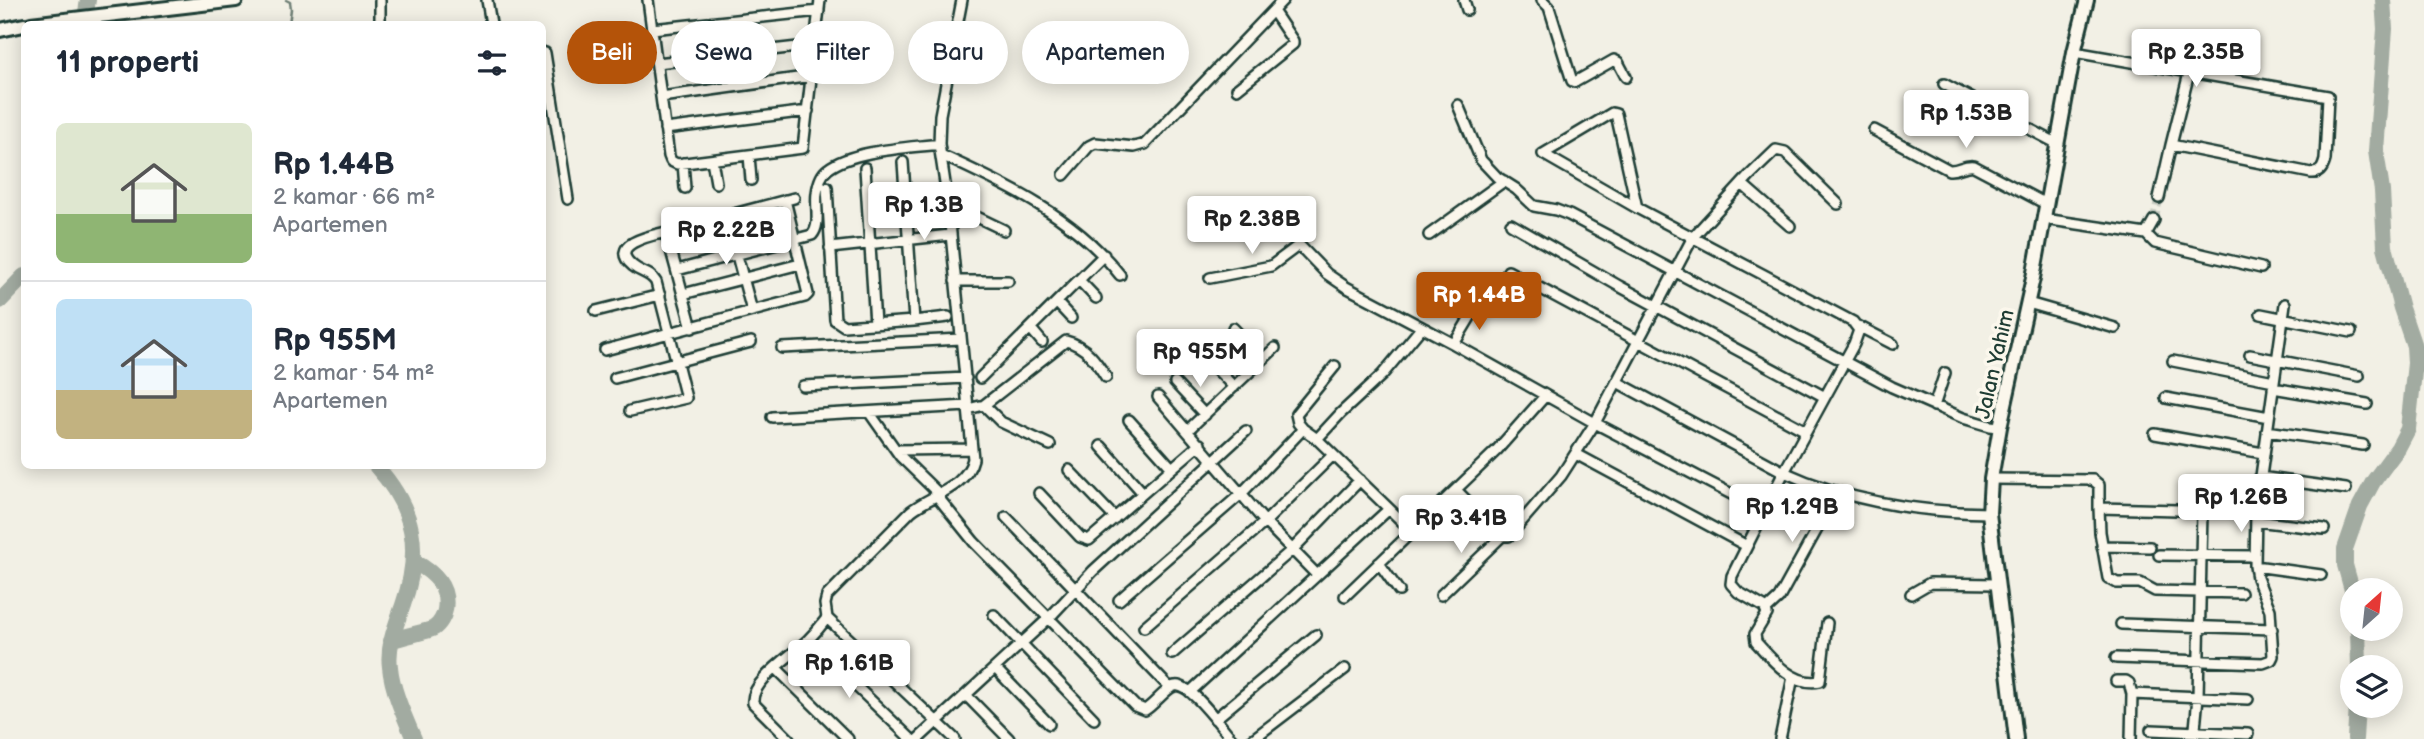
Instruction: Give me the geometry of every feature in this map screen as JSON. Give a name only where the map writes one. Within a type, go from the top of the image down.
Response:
[{"type":"street","points":[[50,21],[236,0]]},
{"type":"street","points":[[380,0],[380,21]]},
{"type":"street","points":[[487,0],[490,21]]},
{"type":"street","points":[[648,0],[651,21]]},
{"type":"street","points":[[818,21],[820,0]]},
{"type":"street","points":[[955,739],[827,618],[825,604],[827,596],[911,511],[922,502],[938,496],[963,478],[971,468],[966,378],[948,203],[939,144],[940,115],[962,0]]},
{"type":"street","points":[[1064,175],[1089,146],[1095,143],[1134,147],[1145,144],[1283,0]]},
{"type":"street","points":[[1542,0],[1549,7],[1572,81],[1614,60],[1618,62],[1626,77]]},
{"type":"street","name":"Jalan Yahim","points":[[2016,739],[1989,513],[1991,479],[2028,303],[2074,52],[2087,0]]},
{"type":"street","points":[[657,28],[819,11]]},
{"type":"street","points":[[1237,89],[1293,44],[1273,11]]},
{"type":"street","points":[[0,30],[21,26]]},
{"type":"street","points":[[791,48],[657,63],[671,162],[712,160],[803,148],[810,84]]},
{"type":"street","points":[[2074,52],[2328,96],[2325,160],[2319,172],[2311,173],[2171,145]]},
{"type":"street","points":[[546,59],[568,199]]},
{"type":"street","points":[[2159,198],[2189,73]]},
{"type":"street","points":[[661,97],[791,79]]},
{"type":"street","points":[[1944,84],[2058,144]]},
{"type":"street","points":[[1458,105],[1481,160],[1534,206],[1569,215],[1844,363],[1934,406],[1975,422],[2000,427]]},
{"type":"street","points":[[665,129],[808,111]]},
{"type":"street","points":[[1637,208],[1616,114],[1612,113],[1543,154],[1637,208],[1894,344]]},
{"type":"street","points":[[1874,130],[1949,170],[1974,166],[2046,204]]},
{"type":"street","points":[[677,270],[812,235],[816,230],[817,194],[821,176],[827,169],[852,158],[939,144]]},
{"type":"street","points":[[1441,595],[1502,536],[1509,536],[1576,454],[1693,237],[1776,150],[1780,150],[1838,204]]},
{"type":"street","points":[[749,155],[751,180]]},
{"type":"street","points":[[941,155],[1035,202],[1104,254],[1120,275]]},
{"type":"street","points":[[712,160],[716,183]]},
{"type":"street","points":[[903,162],[914,321]]},
{"type":"street","points":[[683,163],[685,188]]},
{"type":"street","points":[[865,168],[875,324]]},
{"type":"street","points":[[1429,236],[1504,181]]},
{"type":"street","points":[[1742,184],[1790,226]]},
{"type":"street","points":[[827,187],[835,320],[844,326],[948,317]]},
{"type":"street","points":[[604,349],[670,334],[805,297],[808,293],[794,240],[789,199],[635,239],[630,243],[626,250],[627,258],[635,268],[652,275],[660,295],[670,334],[686,398],[630,411]]},
{"type":"street","points":[[948,203],[1004,230]]},
{"type":"street","points":[[726,215],[752,311]]},
{"type":"street","points":[[2044,219],[2146,234],[2152,242],[2260,268]]},
{"type":"street","points":[[2146,234],[2154,220]]},
{"type":"street","points":[[1511,224],[1825,397]]},
{"type":"street","points":[[666,232],[692,328]]},
{"type":"street","points":[[830,248],[950,235]]},
{"type":"street","points":[[1210,278],[1271,266],[1299,245],[1337,282],[1595,423],[1764,511]]},
{"type":"street","points":[[980,378],[1104,254]]},
{"type":"street","points":[[683,294],[800,264]]},
{"type":"street","points":[[1508,271],[1806,431]]},
{"type":"street","points":[[1079,279],[1096,298]]},
{"type":"street","points":[[955,281],[1007,281]]},
{"type":"street","points":[[596,311],[660,295]]},
{"type":"street","points":[[1057,303],[1071,318]]},
{"type":"street","points":[[2028,303],[2115,328]]},
{"type":"street","points":[[1454,344],[1478,304]]},
{"type":"street","points":[[2116,659],[2268,662],[2273,656],[2270,610],[2257,578],[2256,517],[2285,304]]},
{"type":"street","points":[[2261,314],[2350,331]]},
{"type":"street","points":[[1766,610],[1759,603],[1738,592],[1731,584],[1732,576],[1784,472],[1854,344],[1858,326]]},
{"type":"street","points":[[1317,439],[1382,375],[1422,327]]},
{"type":"street","points":[[1233,328],[1263,359]]},
{"type":"street","points":[[1031,329],[1042,342]]},
{"type":"street","points":[[782,348],[961,339]]},
{"type":"street","points":[[772,417],[984,405],[1066,341],[1075,344],[1093,358],[1106,377]]},
{"type":"street","points":[[615,378],[751,342]]},
{"type":"street","points":[[1188,430],[1275,348]]},
{"type":"street","points":[[1198,350],[1234,387]]},
{"type":"street","points":[[2250,355],[2359,376]]},
{"type":"street","points":[[2173,361],[2367,404]]},
{"type":"street","points":[[1335,366],[1298,410],[1296,419],[1303,429],[1317,439],[1412,531]]},
{"type":"street","points":[[1934,406],[1945,373]]},
{"type":"street","points":[[803,386],[966,378]]},
{"type":"street","points":[[1617,382],[1784,472],[1837,493],[1918,507],[1989,513]]},
{"type":"street","points":[[1175,383],[1205,415]]},
{"type":"street","points":[[1345,596],[1514,432],[1545,396]]},
{"type":"street","points":[[1158,397],[1265,522],[1317,575]]},
{"type":"street","points":[[2166,398],[2269,417]]},
{"type":"street","points":[[984,405],[1001,422],[1050,445]]},
{"type":"street","points":[[869,412],[896,450],[974,541],[1140,709],[1149,708],[1170,688],[1177,685],[1190,692],[1231,739]]},
{"type":"street","points":[[1129,420],[1172,468]]},
{"type":"street","points":[[1119,600],[1241,494],[1303,429]]},
{"type":"street","points":[[918,739],[1246,431]]},
{"type":"street","points":[[2267,431],[2363,445]]},
{"type":"street","points":[[2155,433],[2263,453]]},
{"type":"street","points":[[1039,493],[1080,537],[1089,540],[1200,444]]},
{"type":"street","points":[[1101,446],[1143,493]]},
{"type":"street","points":[[896,450],[972,449]]},
{"type":"street","points":[[1576,454],[1747,545]]},
{"type":"street","points":[[1144,627],[1265,522],[1334,455]]},
{"type":"street","points":[[1069,470],[1115,518]]},
{"type":"street","points":[[2260,477],[2346,489]]},
{"type":"street","points":[[1991,479],[2093,480],[2099,485],[2102,546],[2108,578],[2114,582],[2140,583],[2155,591],[2241,593]]},
{"type":"street","points":[[1172,654],[1292,550],[1360,480]]},
{"type":"street","points":[[1456,489],[1502,536]]},
{"type":"street","points":[[1827,623],[1820,681],[1807,682],[1793,677],[1756,642],[1755,634],[1764,620],[1766,610],[1779,598],[1837,493]]},
{"type":"street","points":[[2099,508],[2256,517],[2324,529]]},
{"type":"street","points":[[1190,692],[1388,509]]},
{"type":"street","points":[[2194,736],[2198,697],[2202,512]]},
{"type":"street","points":[[1006,517],[1170,688]]},
{"type":"street","points":[[2102,546],[2150,547]]},
{"type":"street","points":[[2159,555],[2255,561],[2321,575]]},
{"type":"street","points":[[1379,562],[1399,591]]},
{"type":"street","points":[[1911,594],[1930,583],[1996,584]]},
{"type":"street","points":[[994,615],[1094,719]]},
{"type":"street","points":[[789,739],[753,703],[752,696],[760,684],[808,640],[827,618]]},
{"type":"street","points":[[2121,624],[2272,629]]},
{"type":"street","points":[[1215,719],[1316,635]]},
{"type":"street","points":[[808,640],[911,739]]},
{"type":"street","points":[[776,668],[848,739]]},
{"type":"street","points":[[995,668],[1049,724]]},
{"type":"street","points":[[1253,739],[1345,669]]},
{"type":"street","points":[[1780,739],[1793,677]]},
{"type":"street","points":[[2116,681],[2129,683],[2132,694],[2131,739]]},
{"type":"street","points":[[2132,694],[2248,699]]},
{"type":"street","points":[[966,695],[1009,739]]},
{"type":"street","points":[[2151,730],[2194,736],[2248,734]]},
{"type":"waterway","points":[[84,21],[88,0]]},
{"type":"waterway","points":[[286,0],[290,2],[289,21]]},
{"type":"waterway","points":[[2349,578],[2345,549],[2360,506],[2408,429],[2415,363],[2414,346],[2385,247],[2382,191],[2376,151],[2385,29],[2383,0]]},
{"type":"waterway","points":[[0,301],[21,279]]},
{"type":"waterway","points":[[378,469],[399,498],[411,531],[413,548],[409,585],[393,636],[389,659],[396,694],[414,739]]},
{"type":"waterway","points":[[391,641],[434,628],[444,612],[445,594],[439,581],[415,562]]},
{"type":"waterway","points":[[2358,641],[2359,655]]},
{"type":"waterway","points":[[2355,739],[2356,718]]},
{"type":"tunnel","points":[[2154,220],[2159,198]]}]
